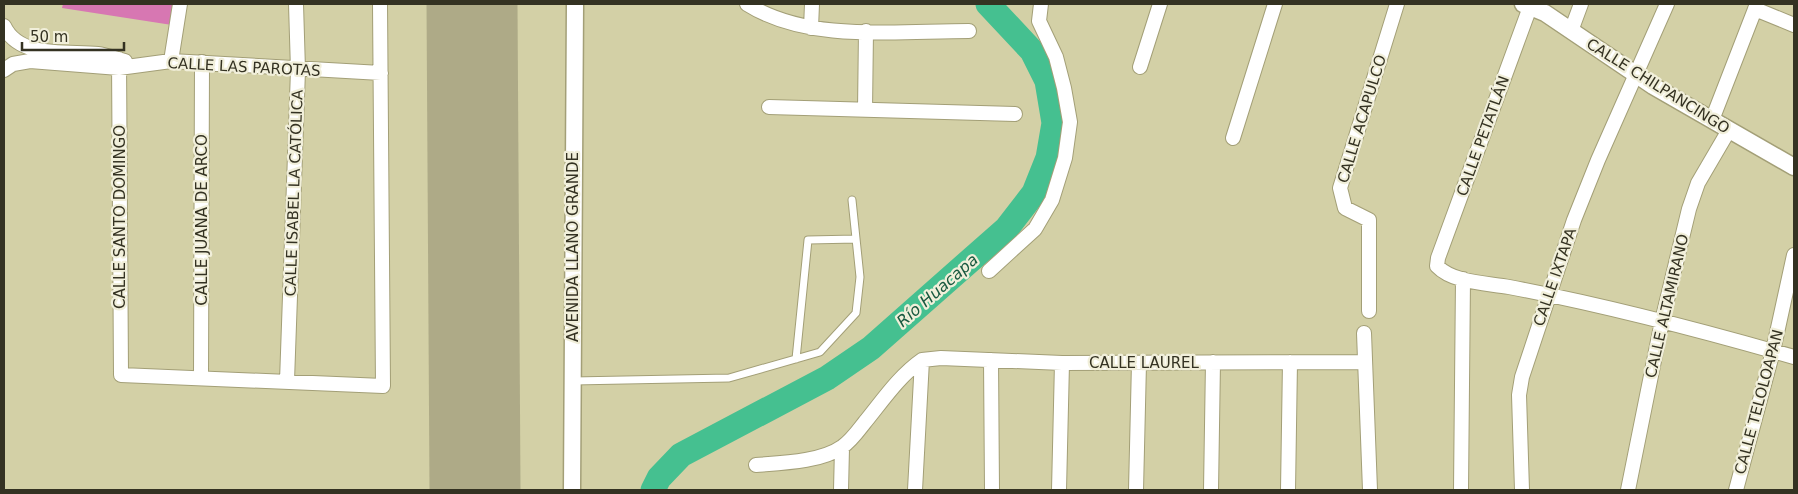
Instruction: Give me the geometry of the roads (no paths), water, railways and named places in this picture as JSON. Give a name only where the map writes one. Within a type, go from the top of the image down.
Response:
[{"type":"street","points":[[171,61],[180,4]]},
{"type":"street","name":"CALLE ISABEL LA CATÓLICA","points":[[287,381],[298,70],[296,4]]},
{"type":"street","points":[[201,377],[383,386],[380,4]]},
{"type":"street","name":"AVENIDA LLANO GRANDE","points":[[572,490],[576,4]]},
{"type":"street","points":[[747,4],[781,21],[811,28],[866,31],[968,31]]},
{"type":"street","points":[[811,28],[812,4]]},
{"type":"street","points":[[988,270],[1035,229],[1052,200],[1065,158],[1070,122],[1056,57],[1039,21],[1041,4]]},
{"type":"street","points":[[1140,67],[1160,4]]},
{"type":"street","points":[[1233,138],[1275,4]]},
{"type":"street","name":"CALLE ACAPULCO","points":[[1369,311],[1369,220],[1345,208],[1340,188],[1397,4]]},
{"type":"street","points":[[1571,31],[1581,4]]},
{"type":"street","name":"CALLE IXTAPA","points":[[1522,490],[1519,395],[1522,377],[1548,295],[1598,160],[1667,4]]},
{"type":"street","name":"CALLE CHILPANCINGO","points":[[1526,5],[1545,14],[1637,75],[1794,167]]},
{"type":"street","name":"CALLE PETATLÁN","points":[[1463,278],[1444,274],[1437,266],[1441,248],[1526,5]]},
{"type":"street","points":[[1712,120],[1756,6],[1794,25]]},
{"type":"street","name":"CALLE LAS PAROTAS","points":[[4,26],[15,42],[33,50],[101,55],[119,64]]},
{"type":"street","points":[[865,110],[866,31]]},
{"type":"street","name":"CALLE LAS PAROTAS","points":[[4,70],[13,64],[30,61],[137,65],[171,61],[298,70],[381,73]]},
{"type":"street","name":"CALLE JUANA DE ARCO","points":[[201,377],[202,62]]},
{"type":"street","name":"CALLE SANTO DOMINGO","points":[[119,64],[121,375],[201,377]]},
{"type":"street","points":[[769,107],[1015,114]]},
{"type":"street","name":"CALLE ALTAMIRANO","points":[[1628,490],[1662,321],[1689,209],[1698,183],[1729,130]]},
{"type":"street","name":"CALLE TELOLOAPAN","points":[[1736,490],[1773,351],[1794,255]]},
{"type":"street","points":[[1461,490],[1463,278],[1662,321],[1794,357]]},
{"type":"street","points":[[1364,333],[1370,490]]},
{"type":"street","points":[[756,465],[793,462],[827,454],[842,448],[906,371],[922,360]]},
{"type":"street","points":[[915,490],[922,360]]},
{"type":"street","name":"CALLE LAUREL","points":[[922,360],[1062,363],[1365,362]]},
{"type":"street","points":[[991,360],[992,490]]},
{"type":"street","points":[[1211,490],[1213,362]]},
{"type":"street","points":[[1288,490],[1290,362]]},
{"type":"street","points":[[1059,490],[1062,363]]},
{"type":"street","points":[[1136,490],[1139,363]]},
{"type":"street","points":[[841,490],[842,448]]},
{"type":"lane","points":[[572,381],[729,378],[820,352],[856,313],[860,277],[852,200]]},
{"type":"lane","points":[[796,359],[808,240],[856,238]]},
{"type":"waterway","name":"Río Huacapa","points":[[653,490],[659,478],[681,455],[827,378],[871,348],[1007,228],[1034,193],[1048,158],[1054,123],[1047,81],[1032,51],[988,4]]}]
